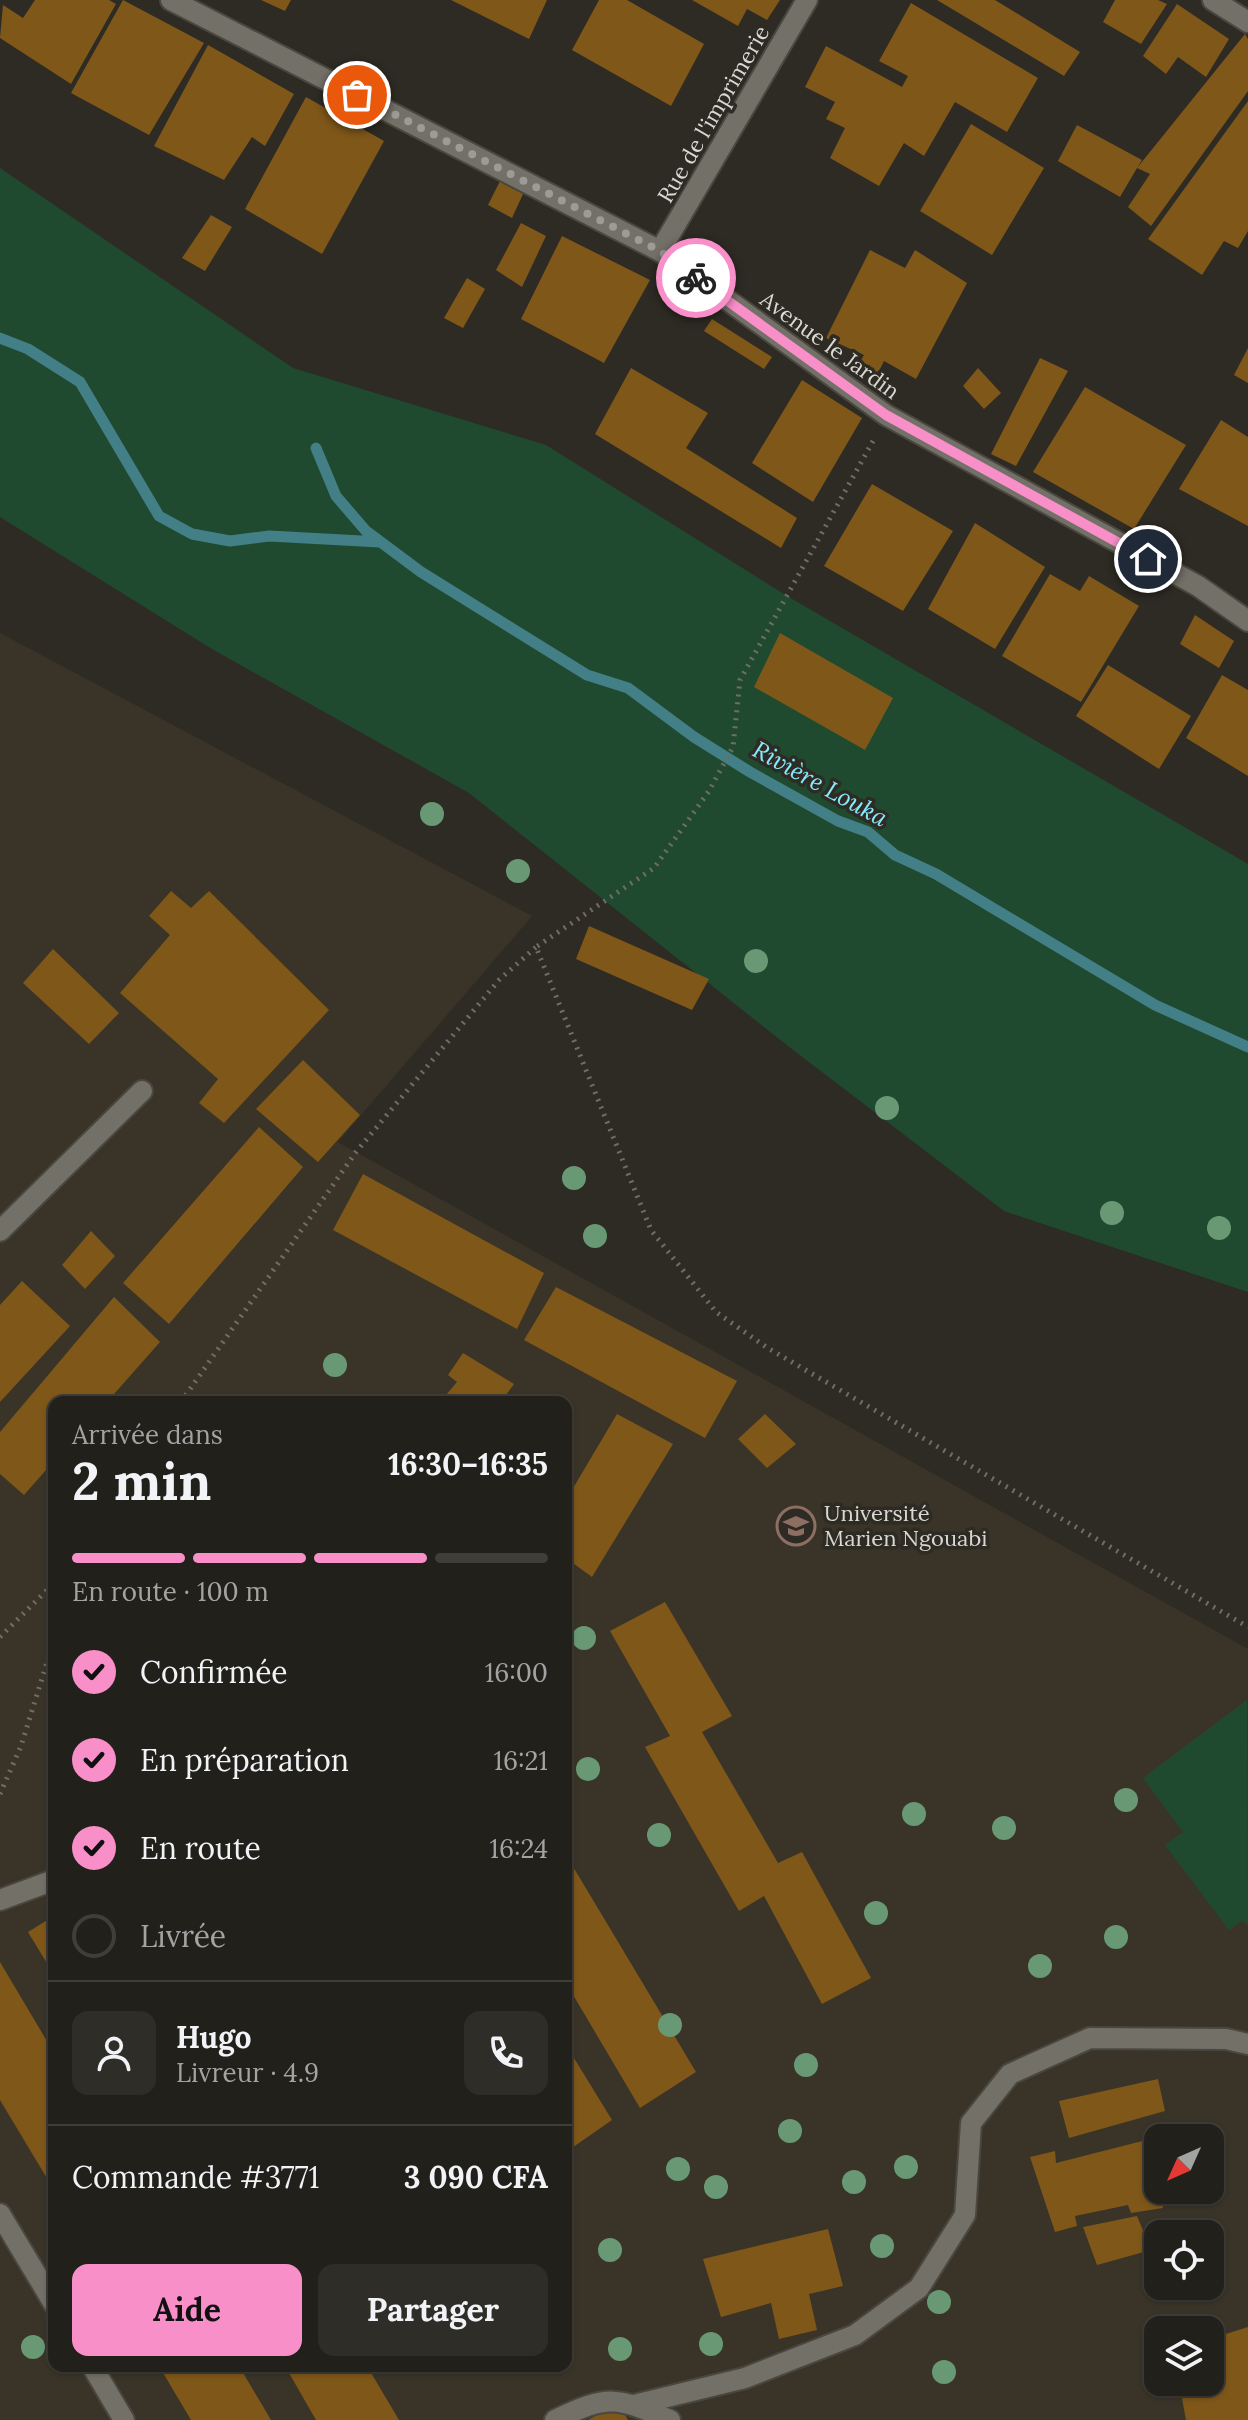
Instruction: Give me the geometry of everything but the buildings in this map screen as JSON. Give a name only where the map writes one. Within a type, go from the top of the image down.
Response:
[{"type":"street","name":"Avenue le Jardin","points":[[171,0],[660,251],[886,415],[1198,586],[1248,621]]},
{"type":"street","name":"Rue de l'imprimerie","points":[[660,251],[807,0]]},
{"type":"street","points":[[1213,0],[1248,22]]},
{"type":"street","points":[[0,1231],[142,1091]]},
{"type":"street","points":[[0,1900],[48,1882]]},
{"type":"street","points":[[634,2405],[745,2378],[855,2335],[919,2288],[965,2215],[971,2123],[1010,2074],[1090,2038],[1226,2039],[1248,2044]]},
{"type":"street","points":[[0,2214],[48,2294]]},
{"type":"street","points":[[96,2372],[124,2420]]},
{"type":"street","points":[[555,2420],[588,2404],[613,2399],[670,2420]]},
{"type":"path","points":[[185,1396],[356,1152],[499,980],[536,947],[654,868],[709,791],[733,747],[740,680],[848,489],[886,415]]},
{"type":"path","points":[[536,947],[651,1230],[716,1312],[766,1347],[1248,1627]]},
{"type":"path","points":[[0,1637],[48,1589]]},
{"type":"path","points":[[0,1794],[21,1746],[48,1659]]},
{"type":"shaded area","name":"Université Marien Ngouabi","points":[[0,633],[532,916],[338,1142],[1248,1649],[1248,2420],[0,2420]]},
{"type":"green space","points":[[0,168],[293,368],[546,445],[787,596],[1248,864],[1248,1292],[1004,1211],[788,1046],[469,793],[212,649],[0,517]]},
{"type":"green space","points":[[1247,1700],[1248,1926],[1243,1920],[1229,1930],[1165,1845],[1183,1832],[1143,1778]]},
{"type":"waterway","name":"Rivière Louka","points":[[0,338],[28,349],[80,382],[159,516],[192,534],[230,541],[269,536],[380,542]]},
{"type":"waterway","name":"Rivière Louka","points":[[316,448],[336,496],[366,531],[421,572],[587,675],[628,688],[694,737],[750,772],[838,821],[868,832],[895,855],[936,874],[1155,1005],[1248,1047]]},
{"type":"way so far","points":[[357,95],[660,251],[696,278]]},
{"type":"place","name":"Université Marien Ngouabi","points":[[796,1526]]},
{"type":"route","points":[[696,278],[886,415],[1148,559]]}]
